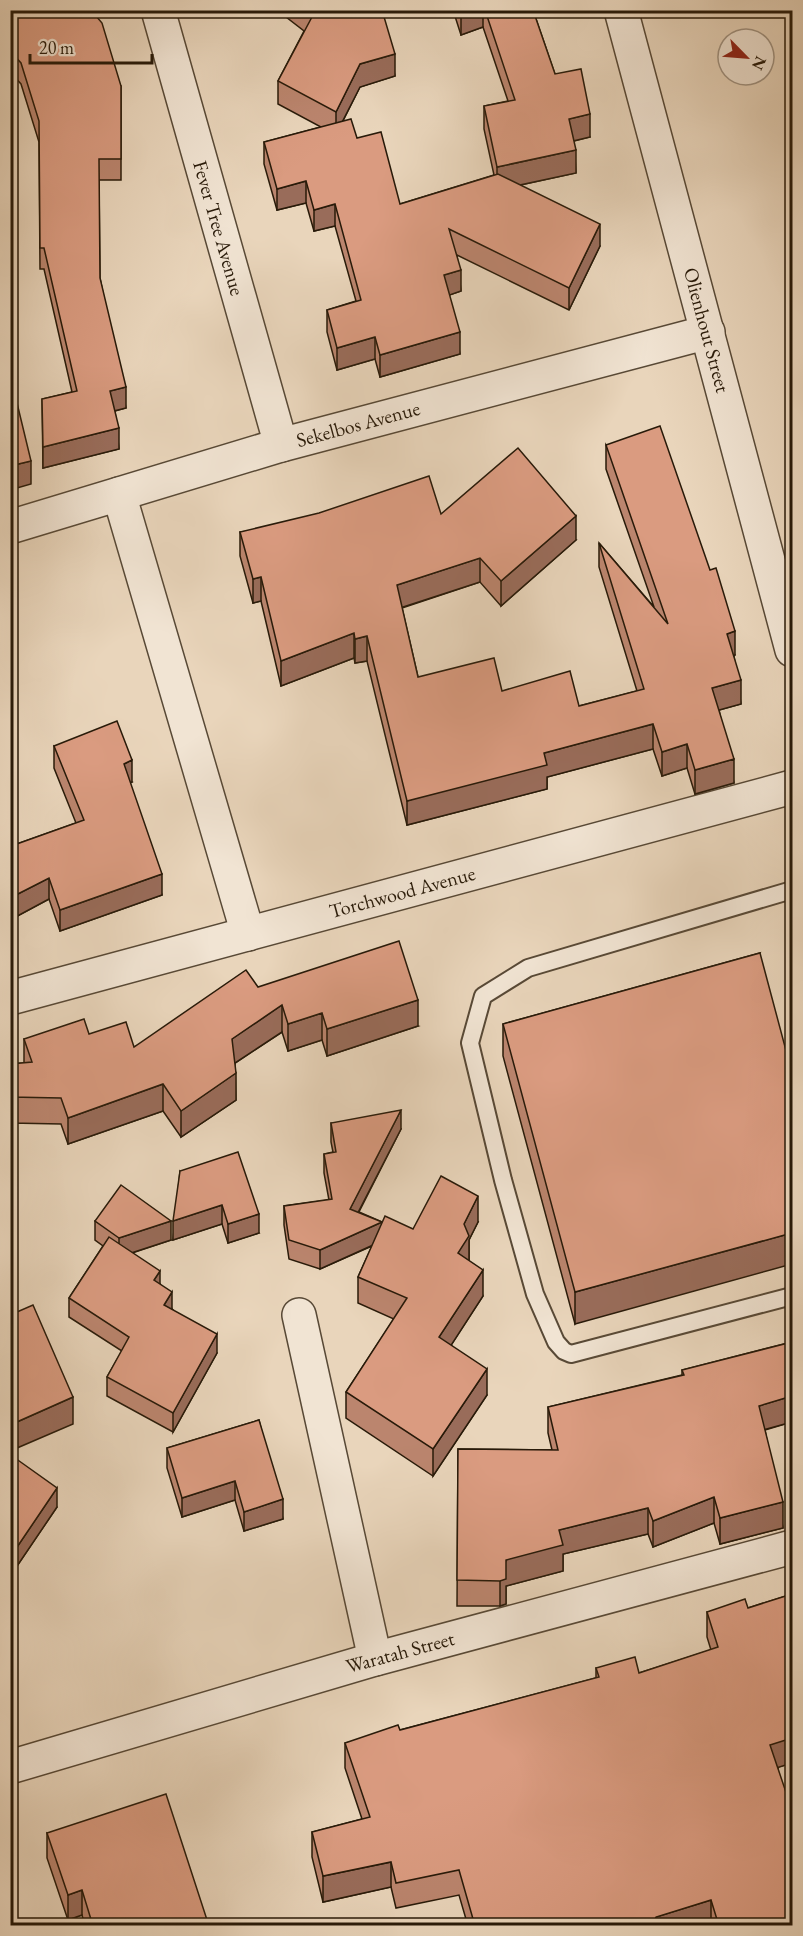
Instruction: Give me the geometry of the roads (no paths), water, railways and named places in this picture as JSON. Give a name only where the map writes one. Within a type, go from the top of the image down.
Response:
[{"type":"street","name":"Fever Tree Avenue","points":[[158,10],[281,445]]},
{"type":"street","name":"Olienhout Street","points":[[621,10],[792,650]]},
{"type":"street","name":"Sekelbos Avenue","points":[[10,527],[281,445],[708,332]]},
{"type":"street","points":[[120,494],[248,934]]},
{"type":"street","name":"Torchwood Avenue","points":[[10,998],[792,787]]},
{"type":"street","points":[[299,1315],[375,1659]]},
{"type":"street","name":"Waratah Street","points":[[10,1767],[375,1659],[792,1547]]},
{"type":"lane","points":[[792,890],[528,968],[483,996],[470,1043],[502,1180],[535,1294],[556,1342],[564,1351],[571,1354],[792,1296]]}]
